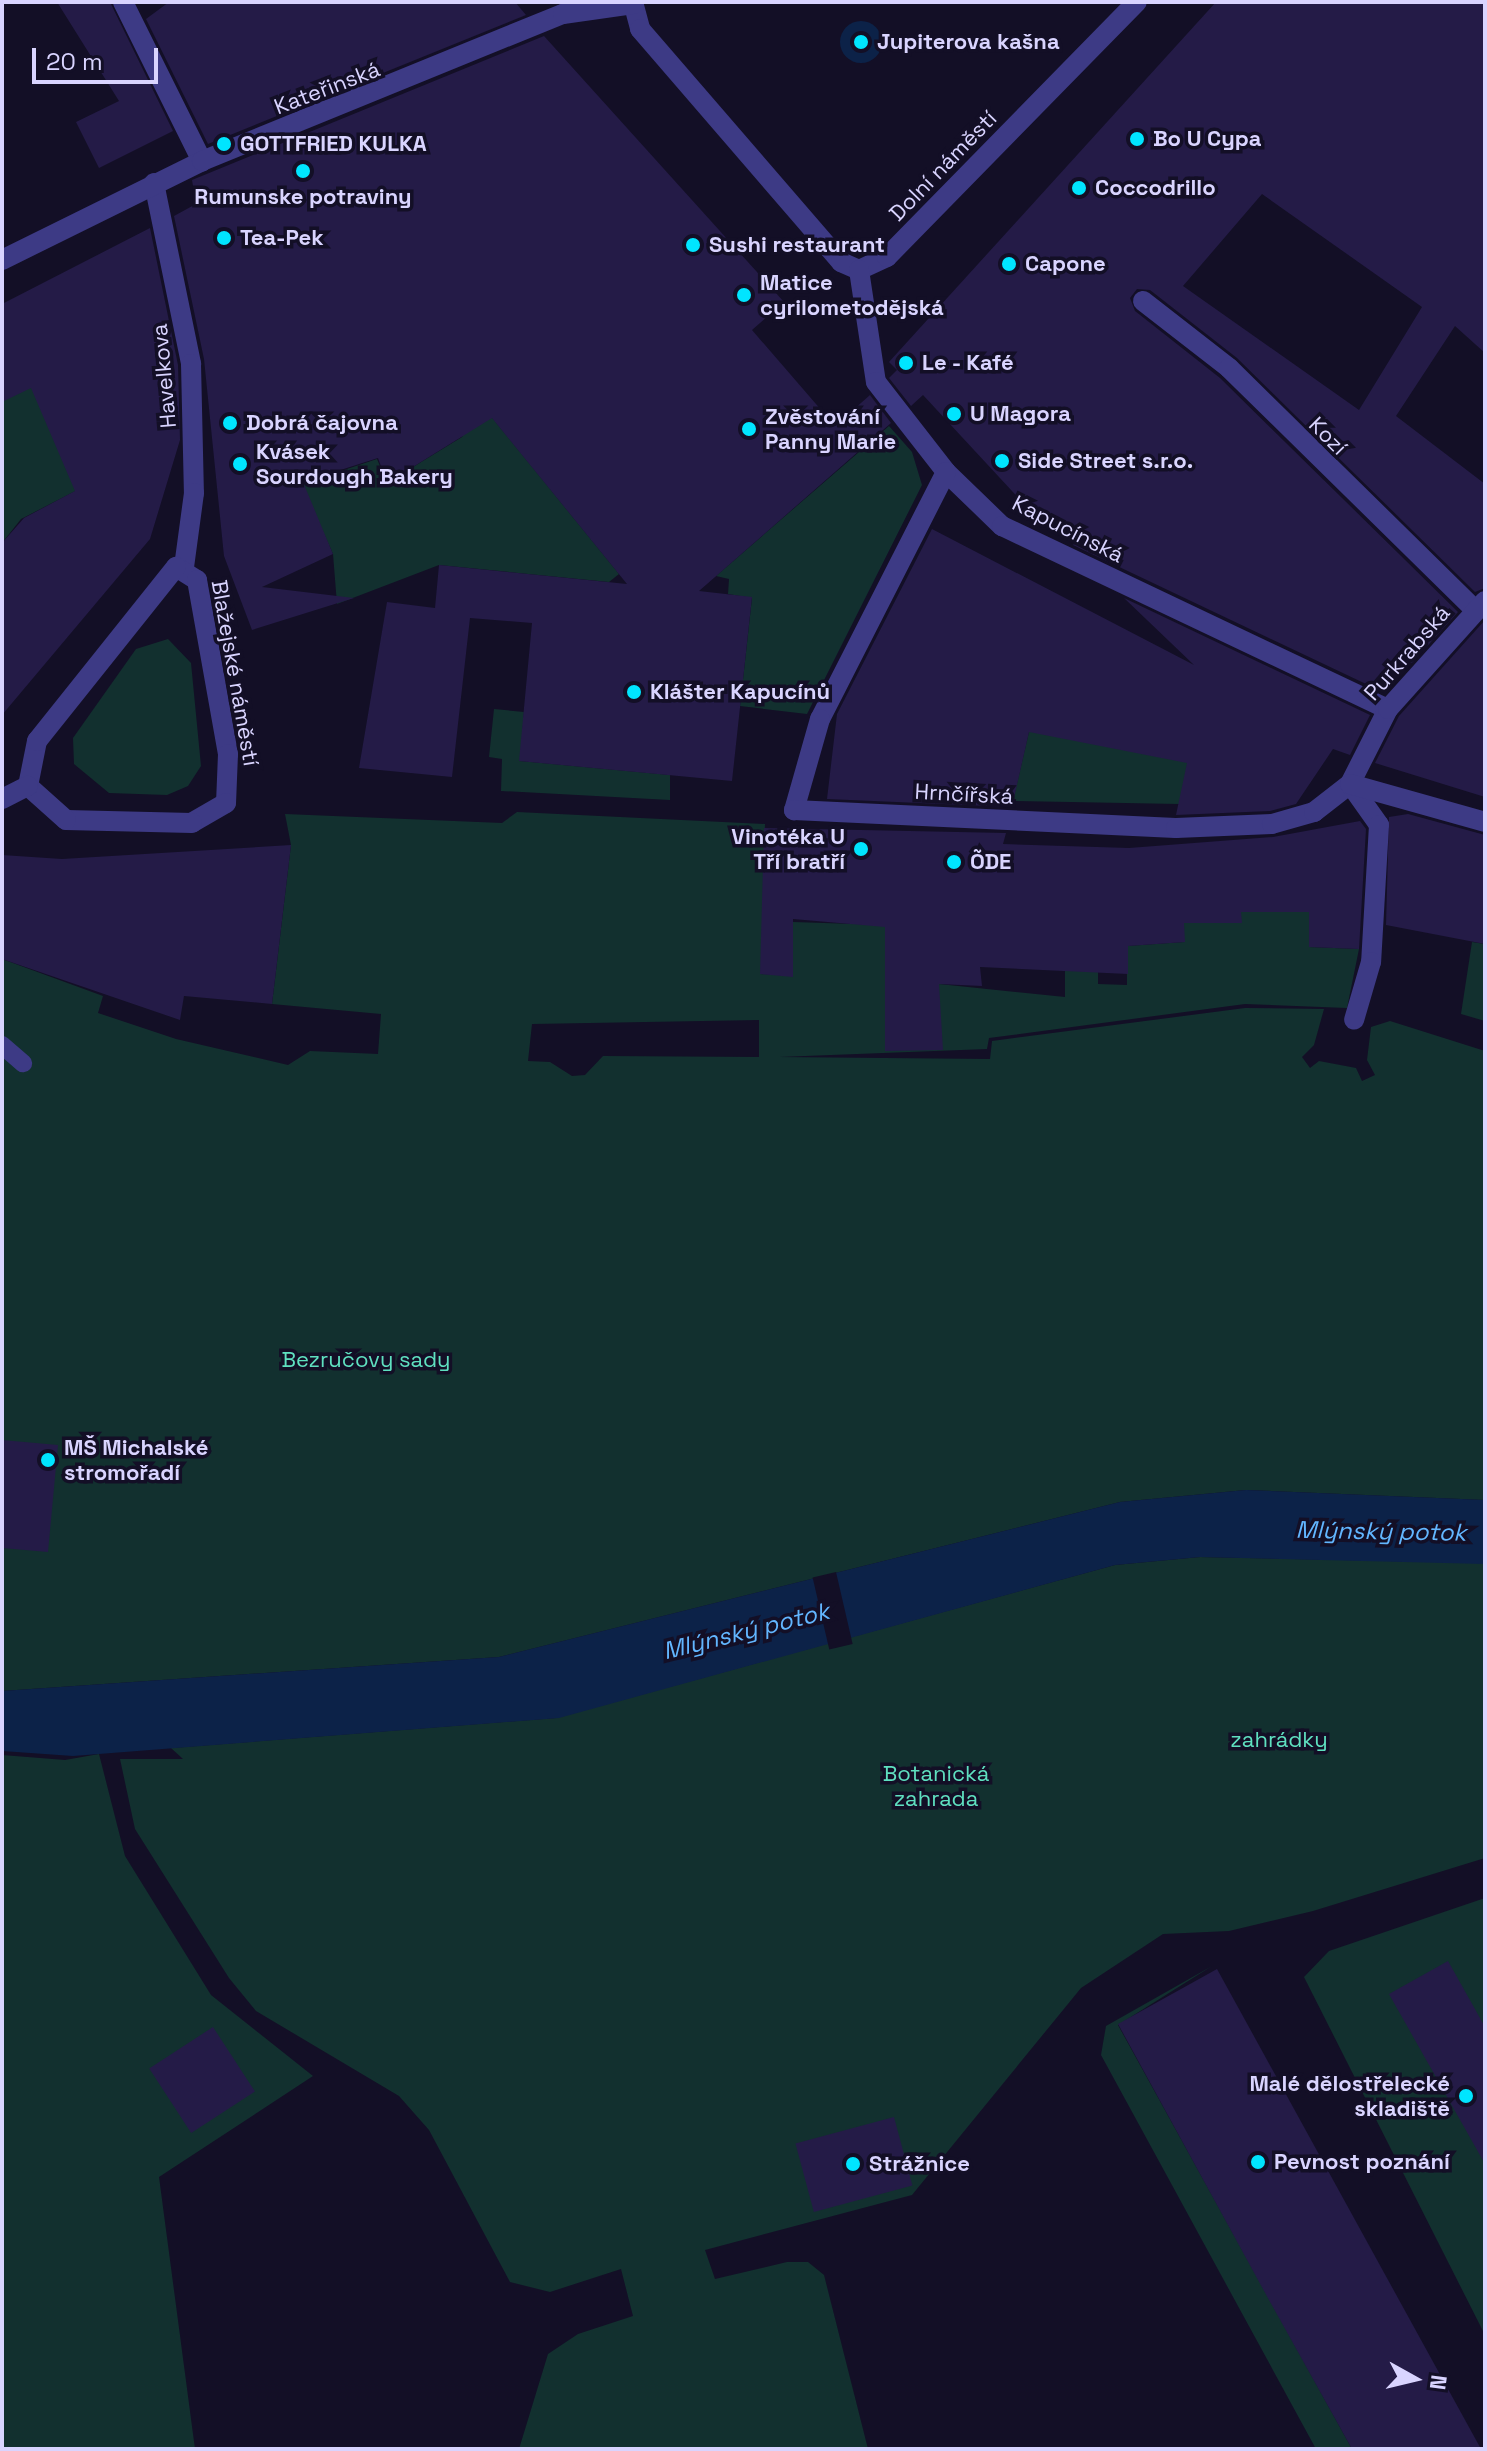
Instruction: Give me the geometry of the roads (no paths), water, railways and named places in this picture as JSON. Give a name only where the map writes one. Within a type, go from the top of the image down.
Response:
[{"type":"street","points":[[123,2],[202,161]]},
{"type":"street","name":"Dolní náměstí","points":[[859,270],[887,257],[1137,2]]},
{"type":"street","points":[[633,3],[650,41],[841,262],[859,270]]},
{"type":"street","name":"Kateřinská","points":[[2,260],[202,161],[563,14],[633,3]]},
{"type":"street","name":"Havelkova","points":[[154,183],[191,364],[194,493],[184,567]]},
{"type":"street","name":"Kapucínská","points":[[859,270],[876,382],[946,472],[1002,526],[1388,709]]},
{"type":"street","name":"Kozí","points":[[1143,301],[1229,368],[1480,606]]},
{"type":"street","name":"Hrnčířská","points":[[946,472],[820,719],[794,810],[1231,826],[1314,812],[1350,784]]},
{"type":"street","name":"Blažejské náměstí","points":[[184,567],[197,580],[228,754],[230,791],[219,813],[192,823],[80,823],[51,813],[28,786],[47,722],[164,575],[184,567]]},
{"type":"street","name":"Purkrabská","points":[[1350,784],[1388,709],[1480,606]]},
{"type":"street","points":[[1350,784],[1485,822]]},
{"type":"street","points":[[1350,784],[1379,825],[1371,962],[1354,1020]]},
{"type":"street","points":[[2,799],[28,786]]},
{"type":"lane","points":[[2,1045],[23,1063]]},
{"type":"water","name":"Jupiterova kašna","points":[[861,21],[876,27],[882,42],[876,57],[861,63],[846,57],[840,42],[846,27]]},
{"type":"water","name":"Mlýnský potok","points":[[1246,1490],[1485,1500],[1485,1564],[1200,1557],[1115,1565],[559,1718],[73,1756],[2,1751],[2,1691],[499,1657],[1120,1502]]},
{"type":"place","name":"Jupiterova kašna","points":[[861,42]]},
{"type":"place","name":"Bo U Cypa","points":[[1137,139]]},
{"type":"place","name":"GOTTFRIED KULKA","points":[[224,144]]},
{"type":"place","name":"Rumunske potraviny","points":[[303,171]]},
{"type":"place","name":"Coccodrillo","points":[[1079,188]]},
{"type":"place","name":"Tea-Pek","points":[[224,238]]},
{"type":"place","name":"Sushi restaurant","points":[[693,245]]},
{"type":"place","name":"Capone","points":[[1009,264]]},
{"type":"place","name":"Matice cyrilometodějská","points":[[744,295]]},
{"type":"place","name":"Le - Kafé","points":[[906,363]]},
{"type":"place","name":"U Magora","points":[[954,414]]},
{"type":"place","name":"Dobrá čajovna","points":[[230,423]]},
{"type":"place","name":"Zvěstování Panny Marie","points":[[749,429]]},
{"type":"place","name":"Side Street s.r.o.","points":[[1002,461]]},
{"type":"place","name":"Kvásek Sourdough Bakery","points":[[240,464]]},
{"type":"place","name":"Klášter Kapucínů","points":[[634,692]]},
{"type":"place","name":"Vinotéka U Tří bratří","points":[[861,849]]},
{"type":"place","name":"ÕDE","points":[[954,862]]},
{"type":"place","name":"MŠ Michalské stromořadí","points":[[48,1460]]},
{"type":"place","name":"Malé dělostřelecké skladiště","points":[[1466,2096]]},
{"type":"place","name":"Pevnost poznání","points":[[1258,2162]]},
{"type":"place","name":"Strážnice","points":[[853,2164]]},
{"type":"park label","name":"Bezručovy sady","points":[[366,1360]]},
{"type":"park label","name":"zahrádky","points":[[1279,1740]]},
{"type":"park label","name":"Botanická zahrada","points":[[936,1786]]}]
